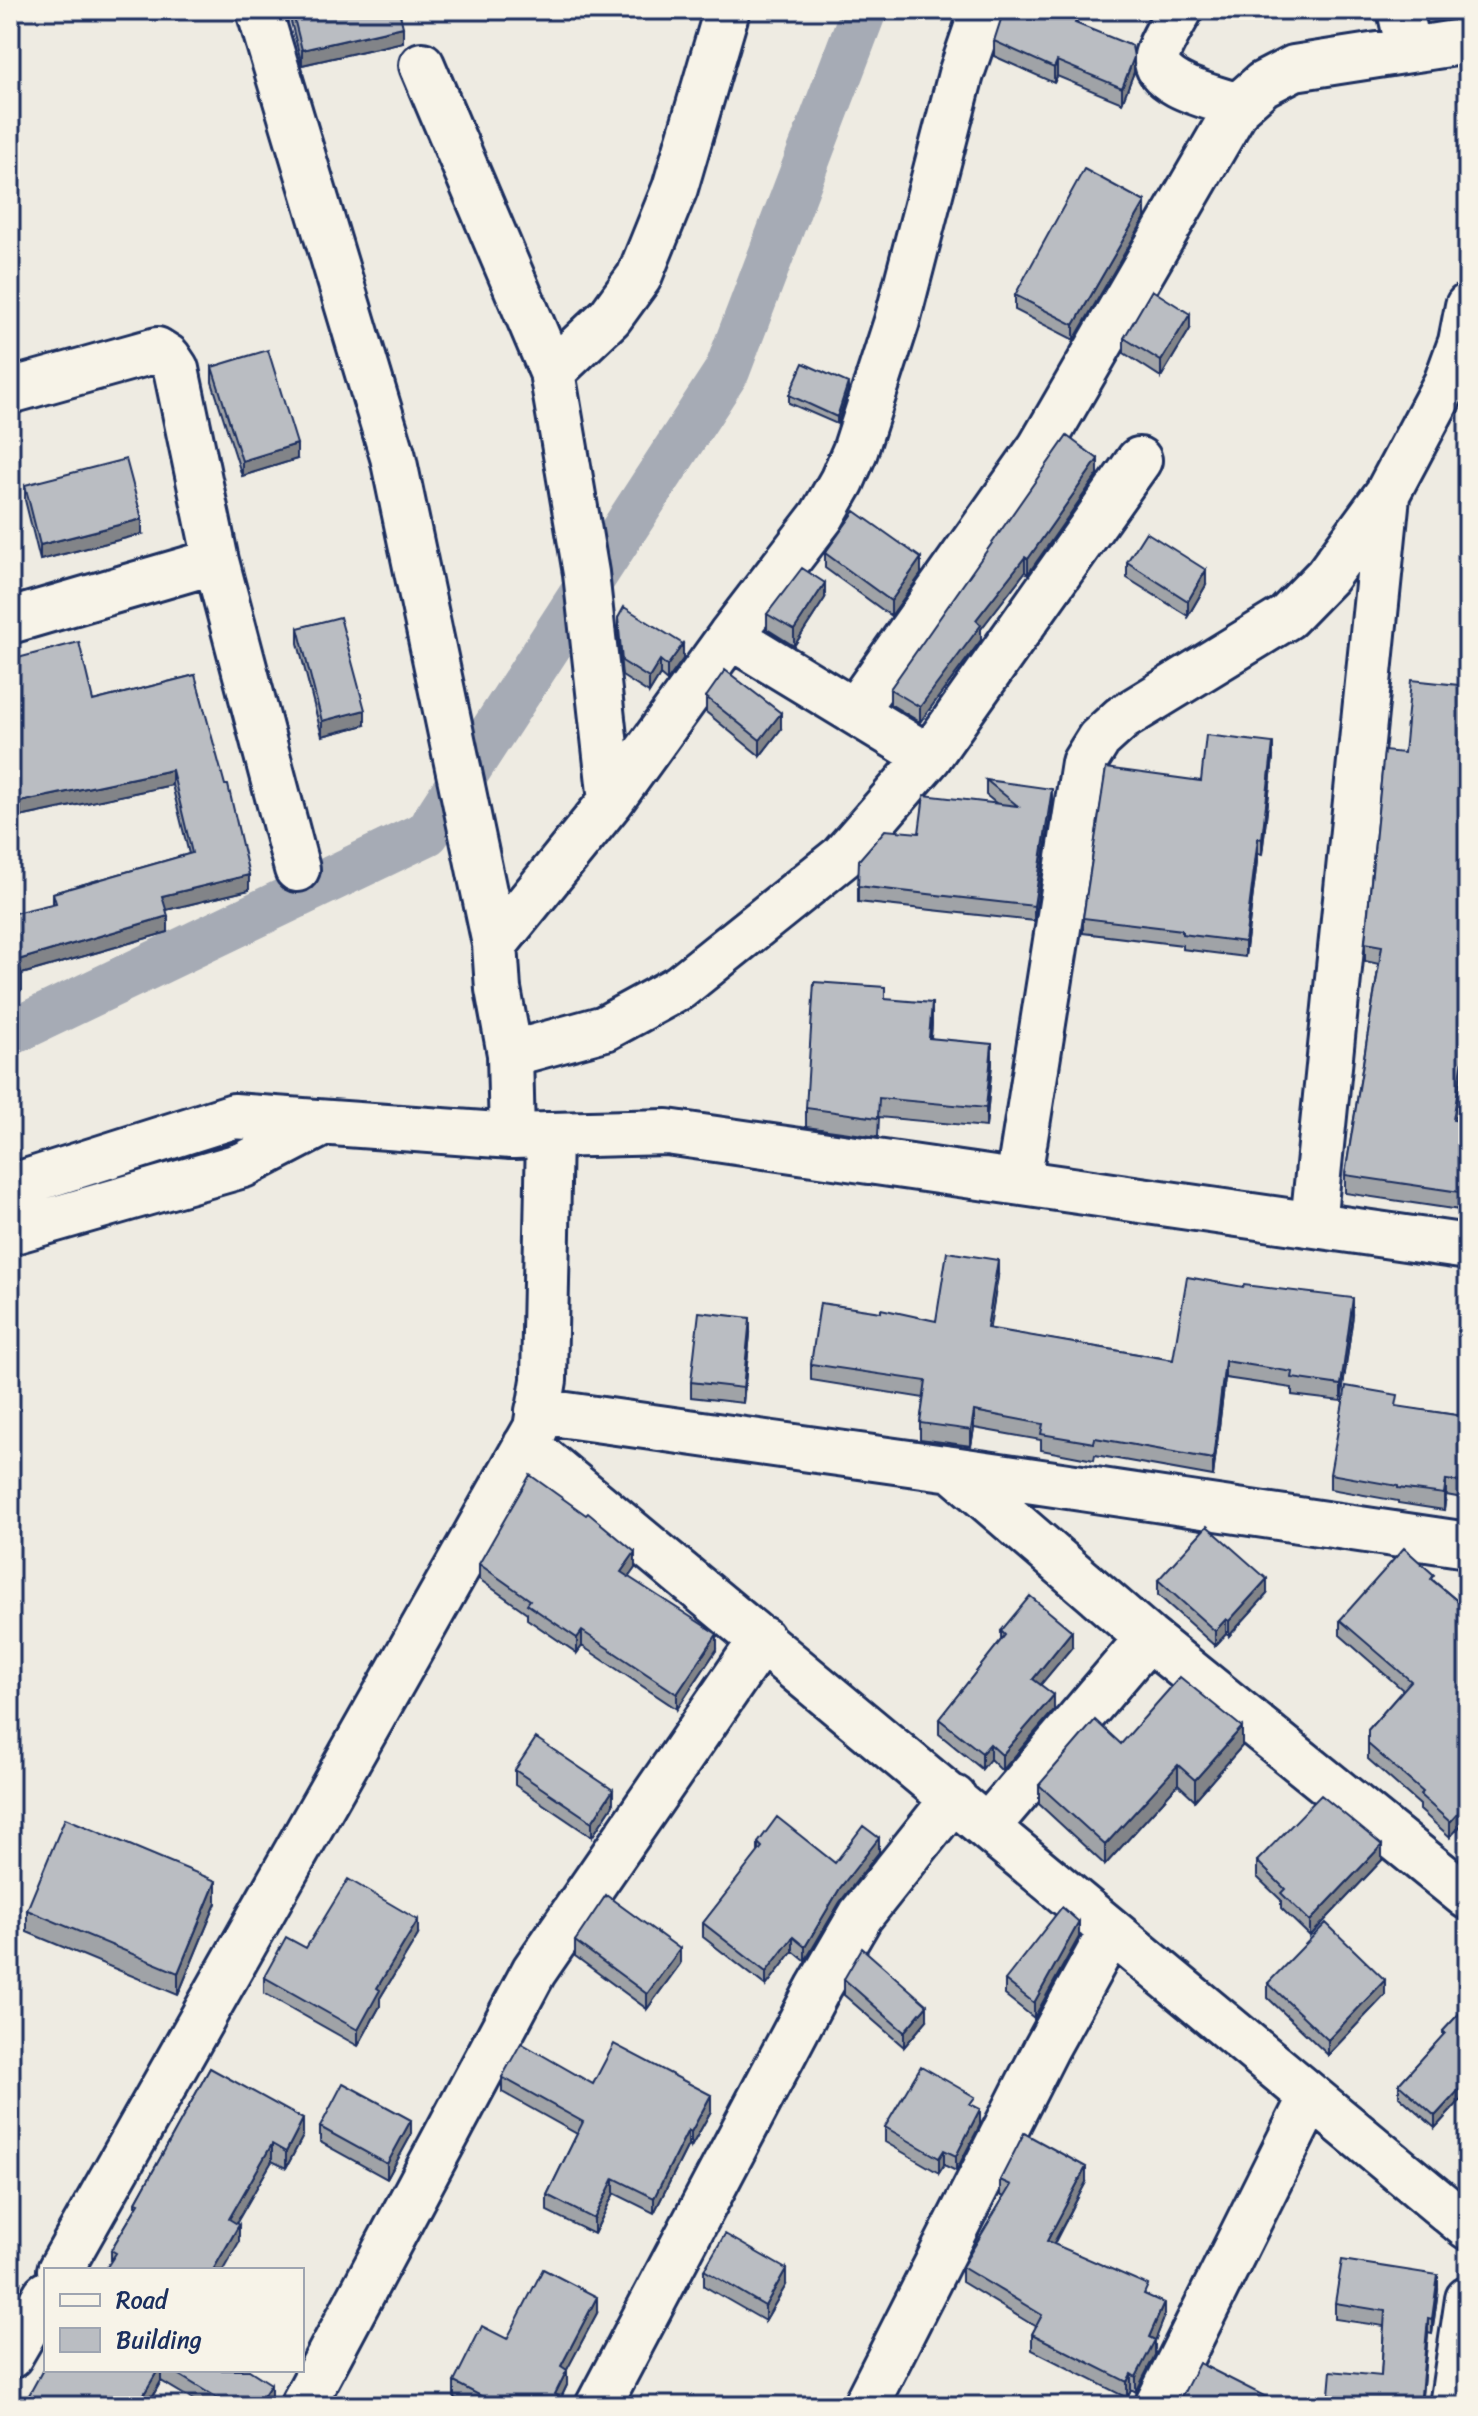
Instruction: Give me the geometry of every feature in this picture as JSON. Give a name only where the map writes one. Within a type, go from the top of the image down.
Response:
[{"type":"street","points":[[61,2268],[532,1428],[544,1380],[530,1136],[498,989],[495,944],[393,457],[259,10]]},
{"type":"street","points":[[552,372],[610,317],[639,277],[675,188],[727,10]]},
{"type":"street","points":[[495,944],[611,801],[730,636],[822,516],[842,481],[855,451],[897,321],[961,74],[983,10]]},
{"type":"street","points":[[1180,10],[1157,57],[1160,72],[1170,82],[1238,106]]},
{"type":"street","points":[[855,710],[1040,448],[1238,106],[1263,84],[1294,68],[1405,30],[1468,41]]},
{"type":"street","points":[[422,65],[552,372],[586,573],[611,801]]},
{"type":"street","points":[[1018,1182],[1084,763],[1099,739],[1122,718],[1287,617],[1327,576],[1387,494],[1462,358],[1468,306]]},
{"type":"street","points":[[10,391],[157,350],[168,357],[176,369],[216,561],[297,869]]},
{"type":"street","points":[[510,1054],[605,1028],[680,987],[842,857],[929,757],[1139,460]]},
{"type":"street","points":[[1313,1224],[1387,494]]},
{"type":"street","points":[[10,621],[216,561]]},
{"type":"street","points":[[730,636],[929,757]]},
{"type":"street","points":[[10,1187],[234,1116],[530,1136],[667,1132],[1468,1247]]},
{"type":"street","points":[[10,1232],[243,1165],[322,1124]]},
{"type":"street","points":[[532,1428],[952,1469],[1468,1545]]},
{"type":"street","points":[[532,1428],[762,1639],[1468,2227]]},
{"type":"street","points":[[952,1469],[1148,1638],[1468,1897]]},
{"type":"street","points":[[988,1826],[1148,1638]]},
{"type":"street","points":[[302,2406],[534,1971],[762,1639]]},
{"type":"street","points":[[598,2406],[819,1987],[861,1915],[954,1798]]},
{"type":"street","points":[[865,2406],[1046,2049],[1111,1931]]},
{"type":"street","points":[[1157,2406],[1311,2097]]},
{"type":"street","points":[[10,2356],[44,2297]]},
{"type":"street","points":[[1452,2406],[1468,2299]]},
{"type":"building","points":[[292,10],[399,10],[403,27],[302,50]]},
{"type":"building","points":[[1004,10],[1070,10],[1069,13],[1078,17],[1075,23],[1132,46],[1134,57],[1122,88],[1057,61],[1054,68],[994,41]]},
{"type":"building","points":[[1084,169],[1145,202],[1074,325],[1015,295]]},
{"type":"building","points":[[1152,290],[1190,314],[1161,361],[1124,338]]},
{"type":"building","points":[[268,350],[297,444],[242,461],[212,367]]},
{"type":"building","points":[[803,363],[848,383],[837,417],[789,395]]},
{"type":"building","points":[[1067,436],[1098,459],[1028,559],[1025,557],[976,620],[981,625],[920,707],[890,689]]},
{"type":"building","points":[[126,459],[142,519],[40,545],[25,485]]},
{"type":"building","points":[[855,511],[921,558],[891,601],[825,553]]},
{"type":"building","points":[[1146,532],[1206,570],[1188,601],[1127,562]]},
{"type":"building","points":[[802,568],[825,583],[794,630],[767,614]]},
{"type":"building","points":[[624,607],[683,644],[667,666],[660,660],[649,678],[622,661],[618,618]]},
{"type":"building","points":[[340,617],[365,710],[322,721],[298,628]]},
{"type":"building","points":[[79,642],[93,701],[195,675],[225,785],[228,785],[249,875],[162,896],[168,916],[18,960],[22,975],[10,978],[10,914],[56,903],[53,893],[192,853],[172,770],[10,804],[10,660]]},
{"type":"building","points":[[725,670],[781,713],[760,740],[706,697]]},
{"type":"building","points":[[1411,680],[1468,686],[1468,1041],[1453,1120],[1468,1122],[1460,1192],[1345,1175],[1382,946],[1365,943],[1384,751],[1404,753]]},
{"type":"building","points":[[1206,735],[1273,743],[1262,839],[1258,838],[1245,942],[1182,934],[1182,930],[1083,918],[1106,768],[1201,781]]},
{"type":"building","points":[[986,780],[1052,789],[1034,906],[858,886],[859,860],[885,830],[919,833],[924,795],[1018,806]]},
{"type":"building","points":[[814,982],[885,987],[885,999],[932,1003],[929,1038],[992,1044],[986,1108],[879,1098],[878,1118],[806,1108]]},
{"type":"building","points":[[947,1252],[998,1260],[987,1328],[1173,1360],[1187,1277],[1243,1287],[1353,1298],[1341,1385],[1292,1378],[1293,1372],[1225,1361],[1213,1459],[1095,1438],[1094,1443],[1041,1434],[1043,1424],[974,1411],[971,1430],[920,1423],[926,1381],[811,1364],[820,1303],[881,1312],[881,1309],[936,1321]]},
{"type":"building","points":[[699,1312],[750,1318],[743,1388],[691,1382]]},
{"type":"building","points":[[1346,1386],[1398,1395],[1396,1406],[1463,1416],[1465,1404],[1468,1405],[1468,1483],[1446,1480],[1444,1494],[1330,1474]]},
{"type":"building","points":[[530,1475],[586,1515],[588,1513],[635,1552],[621,1572],[717,1634],[677,1694],[582,1631],[577,1638],[527,1604],[530,1600],[479,1564]]},
{"type":"building","points":[[1207,1526],[1267,1579],[1229,1621],[1226,1619],[1215,1631],[1158,1580]]},
{"type":"building","points":[[1404,1548],[1434,1575],[1431,1579],[1468,1610],[1468,1802],[1450,1822],[1420,1795],[1423,1792],[1368,1744],[1368,1730],[1411,1681],[1340,1620]]},
{"type":"building","points":[[1030,1596],[1072,1631],[1033,1679],[1054,1695],[1002,1755],[990,1744],[982,1753],[939,1719],[1005,1635],[1001,1631]]},
{"type":"building","points":[[1180,1677],[1242,1727],[1195,1780],[1178,1765],[1105,1845],[1039,1785],[1095,1720],[1121,1744]]},
{"type":"building","points":[[536,1738],[613,1790],[592,1822],[515,1770]]},
{"type":"building","points":[[1321,1795],[1382,1845],[1310,1921],[1281,1893],[1285,1889],[1257,1861]]},
{"type":"building","points":[[777,1817],[835,1863],[863,1826],[879,1838],[840,1888],[805,1947],[793,1937],[766,1972],[703,1923],[762,1847],[758,1843]]},
{"type":"building","points":[[65,1818],[216,1881],[178,1973],[27,1910]]},
{"type":"building","points":[[348,1879],[418,1920],[377,1988],[380,1990],[358,2030],[264,1977],[286,1937],[306,1948]]},
{"type":"building","points":[[606,1895],[680,1949],[647,1994],[575,1941]]},
{"type":"building","points":[[1062,1907],[1079,1922],[1034,2003],[1005,1980]]},
{"type":"building","points":[[1326,1923],[1385,1980],[1328,2040],[1268,1983]]},
{"type":"building","points":[[862,1948],[927,2005],[904,2032],[844,1979]]},
{"type":"building","points":[[1468,2004],[1468,2062],[1464,2067],[1468,2070],[1468,2080],[1435,2116],[1399,2084]]},
{"type":"building","points":[[521,2043],[593,2084],[614,2044],[711,2095],[691,2132],[688,2130],[654,2198],[614,2178],[594,2219],[547,2195],[583,2122],[502,2077]]},
{"type":"building","points":[[921,2066],[975,2097],[970,2104],[980,2109],[956,2156],[944,2150],[939,2158],[885,2127]]},
{"type":"building","points":[[210,2068],[303,2119],[286,2152],[272,2144],[229,2219],[239,2225],[214,2268],[106,2268],[116,2253],[111,2250],[139,2203],[136,2202]]},
{"type":"building","points":[[343,2083],[411,2120],[387,2164],[320,2127]]},
{"type":"building","points":[[1024,2133],[1086,2167],[1047,2241],[1148,2285],[1144,2294],[1164,2303],[1149,2337],[1155,2340],[1136,2377],[1131,2374],[1127,2382],[1032,2334],[1042,2315],[962,2267],[1011,2185],[1000,2180]]},
{"type":"building","points":[[725,2234],[786,2269],[765,2306],[704,2270]]},
{"type":"building","points":[[1342,2260],[1438,2275],[1432,2319],[1428,2318],[1420,2406],[1328,2406],[1331,2371],[1381,2376],[1385,2311],[1335,2303]]},
{"type":"building","points":[[543,2269],[597,2297],[561,2366],[567,2370],[555,2394],[575,2406],[500,2406],[454,2382],[482,2326],[507,2339]]},
{"type":"building","points":[[1199,2363],[1270,2399],[1266,2406],[1192,2406],[1180,2400]]},
{"type":"building","points":[[44,2368],[44,2372],[157,2372],[137,2406],[81,2406],[76,2403],[75,2406],[23,2406]]},
{"type":"building","points":[[174,2372],[252,2372],[271,2384],[257,2406],[230,2406]]},
{"type":"waterway","points":[[10,1033],[427,833],[727,371],[864,10]]}]
